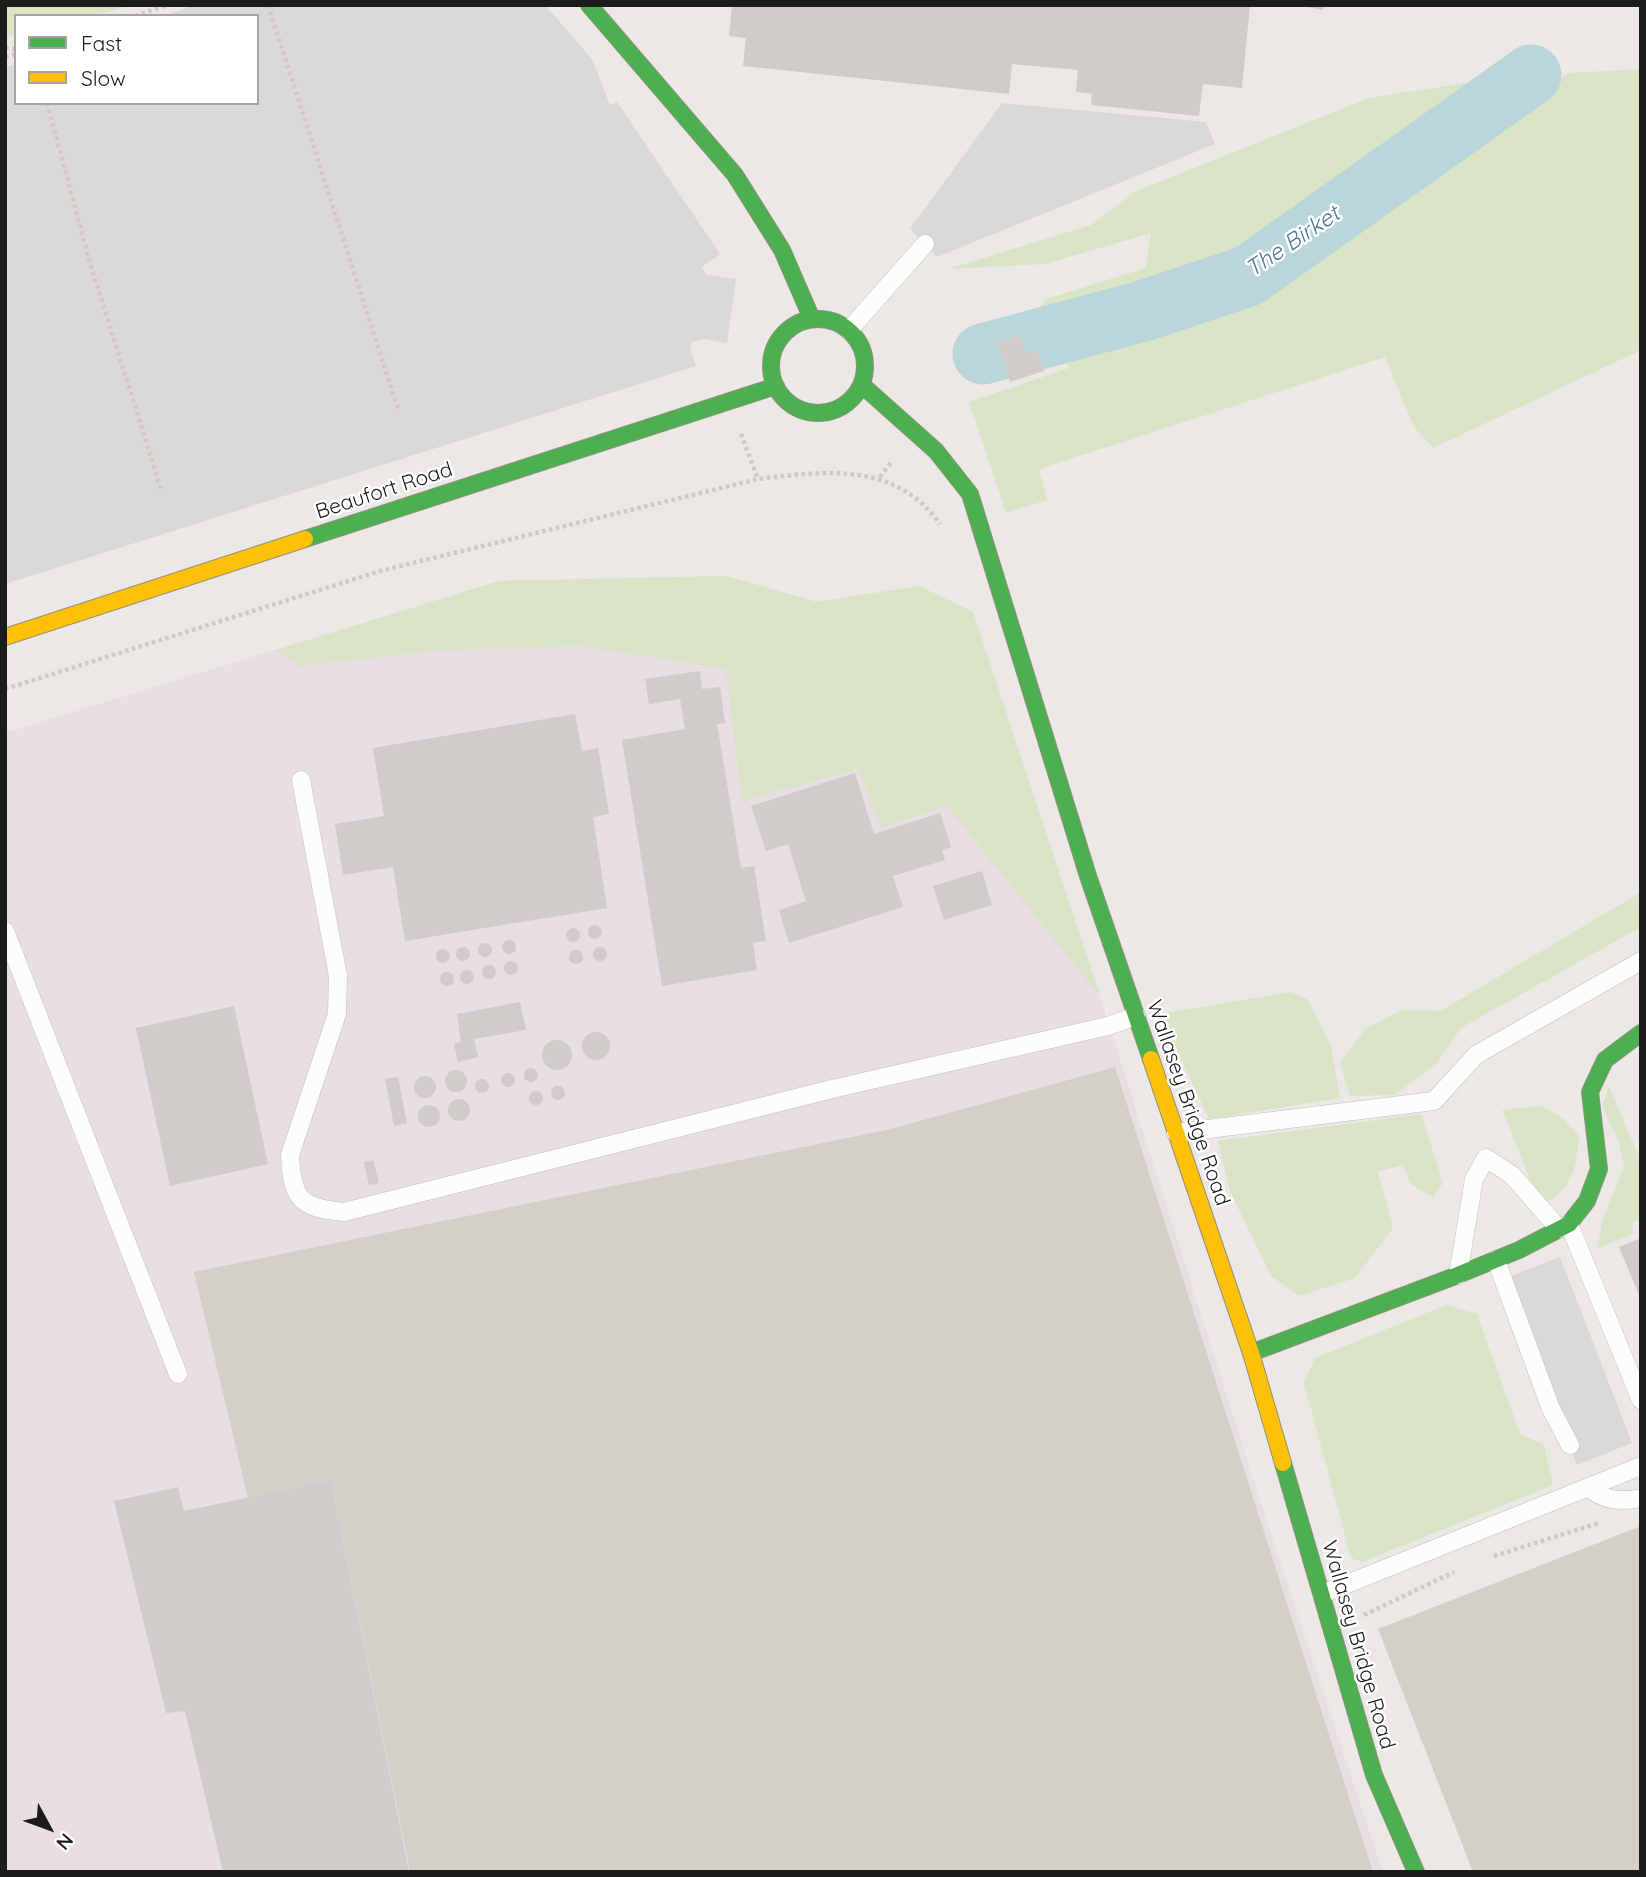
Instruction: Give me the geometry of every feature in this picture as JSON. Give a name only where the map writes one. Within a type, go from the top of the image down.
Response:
[{"type":"main road","points":[[589,5],[735,175],[782,250],[812,319]]},
{"type":"main road","points":[[812,319],[836,322],[849,330],[861,346],[866,363],[862,385],[853,398],[840,408],[820,414],[804,411],[789,403],[776,386],[772,362],[780,339],[790,328],[812,319]]},
{"type":"main road","name":"Wallasey Bridge Road","points":[[862,385],[936,451],[970,494],[1088,876],[1251,1353],[1374,1775],[1416,1872]]},
{"type":"main road","name":"Beaufort Road","points":[[5,637],[776,386]]},
{"type":"main road","points":[[1251,1353],[1496,1260],[1564,1226],[1587,1201],[1599,1169],[1590,1092],[1605,1060],[1641,1033]]},
{"type":"lane","points":[[849,330],[925,244]]},
{"type":"lane","points":[[301,780],[338,976],[337,1014],[290,1155],[291,1178],[298,1195],[315,1209],[344,1212],[832,1088],[1108,1026],[1136,1016]]},
{"type":"lane","points":[[5,931],[14,977],[178,1374]]},
{"type":"lane","points":[[1176,1133],[1434,1101],[1476,1055],[1641,961]]},
{"type":"lane","points":[[1458,1275],[1474,1179],[1486,1158],[1511,1175],[1564,1226],[1641,1400]]},
{"type":"lane","points":[[1496,1260],[1551,1409],[1570,1445]]},
{"type":"lane","points":[[1322,1594],[1641,1466]]},
{"type":"lane","points":[[1588,1487],[1610,1499],[1625,1501],[1641,1498]]},
{"type":"path","points":[[141,14],[167,5]]},
{"type":"path","points":[[268,5],[399,412]]},
{"type":"path","points":[[48,105],[90,263],[161,489]]},
{"type":"path","points":[[729,401],[758,479]]},
{"type":"path","points":[[5,689],[380,571],[758,479],[817,472],[880,477],[906,491],[942,527]]},
{"type":"path","points":[[1485,1559],[1608,1521]]},
{"type":"path","points":[[1333,1628],[1461,1569]]},
{"type":"shaded area","points":[[195,5],[545,5],[592,59],[610,105],[617,102],[720,254],[702,267],[706,275],[736,279],[727,343],[705,339],[692,342],[690,349],[696,366],[5,584],[5,67],[14,65],[14,105],[259,105],[259,14],[169,14]]},
{"type":"shaded area","points":[[1002,103],[1206,122],[1215,144],[937,257],[910,229]]},
{"type":"shaded area","points":[[726,576],[817,602],[919,586],[973,612],[1100,996],[1274,1544],[1383,1872],[5,1872],[5,733],[499,581]]},
{"type":"shaded area","points":[[1115,1067],[1373,1872],[410,1872],[331,1480],[248,1498],[194,1272],[891,1129]]},
{"type":"shaded area","points":[[1560,1257],[1632,1443],[1577,1465],[1506,1278]]},
{"type":"shaded area","points":[[1641,1526],[1641,1872],[1473,1872],[1378,1629]]},
{"type":"green space","points":[[5,5],[133,5],[99,14],[14,14],[14,35],[5,37]]},
{"type":"green space","points":[[1641,69],[1641,350],[1433,448],[1414,427],[1385,357],[1039,469],[1047,500],[1006,513],[969,402],[1069,368],[1063,350],[1233,300],[1263,284],[1569,73]]},
{"type":"green space","points":[[1485,80],[1326,198],[1211,269],[1029,326],[1046,299],[1146,268],[1151,233],[1045,264],[948,269],[1091,225],[1134,192],[1369,98]]},
{"type":"green space","points":[[726,576],[817,602],[919,586],[973,612],[1100,996],[946,805],[882,828],[858,769],[742,801],[726,669],[582,646],[442,650],[300,666],[277,650],[499,581]]},
{"type":"green space","points":[[1641,892],[1641,927],[1461,1028],[1437,1063],[1395,1095],[1350,1096],[1340,1062],[1365,1029],[1402,1010],[1441,1011]]},
{"type":"green space","points":[[1291,992],[1307,999],[1331,1047],[1340,1098],[1209,1119],[1160,1014]]},
{"type":"green space","points":[[1609,1087],[1641,1161],[1641,1219],[1632,1223],[1633,1233],[1597,1249],[1603,1220],[1624,1167],[1619,1141],[1602,1106]]},
{"type":"green space","points":[[1540,1106],[1564,1119],[1579,1136],[1571,1177],[1560,1192],[1541,1206],[1502,1110]]},
{"type":"green space","points":[[1421,1114],[1443,1183],[1433,1197],[1411,1184],[1402,1165],[1378,1172],[1393,1228],[1355,1278],[1299,1296],[1271,1276],[1230,1191],[1218,1141]]},
{"type":"green space","points":[[1446,1305],[1477,1314],[1520,1434],[1544,1445],[1553,1485],[1362,1562],[1351,1558],[1304,1383],[1315,1358]]},
{"type":"building","points":[[732,5],[1250,5],[1242,88],[1203,84],[1199,116],[1091,105],[1092,94],[1076,92],[1078,70],[1012,64],[1009,94],[743,66],[746,38],[729,36]]},
{"type":"building","points":[[1297,5],[1323,5],[1323,10]]},
{"type":"building","points":[[1020,335],[1026,353],[1037,350],[1044,371],[1010,382],[997,342]]},
{"type":"building","points":[[700,671],[702,689],[720,687],[725,723],[717,724],[741,868],[754,866],[766,941],[753,943],[757,970],[662,986],[622,740],[685,729],[680,699],[649,704],[645,679]]},
{"type":"building","points":[[575,714],[582,751],[598,748],[609,814],[593,817],[607,908],[405,941],[393,867],[343,875],[335,824],[384,816],[373,748]]},
{"type":"building","points":[[855,773],[874,834],[940,813],[951,847],[942,850],[945,860],[893,876],[903,907],[789,943],[779,910],[806,901],[788,844],[766,851],[751,806]]},
{"type":"building","points":[[982,871],[992,905],[944,920],[933,886]]},
{"type":"building","points":[[595,925],[600,927],[600,937],[595,939],[590,937],[588,932],[590,927]]},
{"type":"building","points":[[573,928],[578,930],[578,940],[573,942],[568,940],[566,935],[568,930]]},
{"type":"building","points":[[509,940],[514,942],[514,952],[509,954],[504,952],[502,947],[504,942]]},
{"type":"building","points":[[485,943],[490,945],[490,955],[485,957],[480,955],[478,950],[480,945]]},
{"type":"building","points":[[463,947],[468,949],[468,959],[463,961],[458,959],[456,954],[458,949]]},
{"type":"building","points":[[600,947],[605,949],[605,959],[600,961],[595,959],[593,954],[595,949]]},
{"type":"building","points":[[443,949],[448,951],[448,961],[443,963],[438,961],[436,956],[438,951]]},
{"type":"building","points":[[576,950],[581,952],[581,962],[576,964],[571,962],[569,957],[571,952]]},
{"type":"building","points":[[511,961],[516,963],[516,973],[511,975],[506,973],[504,968],[506,963]]},
{"type":"building","points":[[489,965],[494,967],[494,977],[489,979],[484,977],[482,972],[484,967]]},
{"type":"building","points":[[467,970],[472,972],[472,982],[467,984],[462,982],[460,977],[462,972]]},
{"type":"building","points":[[447,972],[452,974],[452,984],[447,986],[442,984],[440,979],[442,974]]},
{"type":"building","points":[[520,1002],[526,1030],[474,1039],[478,1057],[458,1062],[454,1044],[461,1042],[457,1014]]},
{"type":"building","points":[[234,1006],[268,1164],[170,1186],[136,1028]]},
{"type":"building","points":[[596,1032],[606,1036],[610,1046],[606,1056],[596,1060],[586,1056],[582,1046],[586,1036]]},
{"type":"building","points":[[557,1040],[563,1041],[571,1049],[571,1061],[563,1069],[557,1070],[551,1069],[543,1061],[542,1055],[543,1049],[551,1041]]},
{"type":"building","points":[[528,1068],[534,1068],[538,1075],[534,1082],[528,1082],[524,1078],[524,1072]]},
{"type":"building","points":[[456,1070],[464,1073],[467,1081],[464,1089],[456,1092],[448,1089],[445,1081],[448,1073]]},
{"type":"building","points":[[505,1073],[511,1073],[515,1080],[511,1087],[505,1087],[501,1083],[501,1077]]},
{"type":"building","points":[[425,1076],[433,1079],[436,1087],[433,1095],[425,1098],[417,1095],[414,1087],[417,1079]]},
{"type":"building","points":[[398,1077],[407,1123],[394,1126],[385,1079]]},
{"type":"building","points":[[479,1079],[485,1079],[489,1086],[485,1093],[479,1093],[475,1089],[475,1083]]},
{"type":"building","points":[[555,1086],[561,1086],[565,1093],[561,1100],[555,1100],[551,1096],[551,1090]]},
{"type":"building","points":[[533,1091],[539,1091],[543,1098],[539,1105],[533,1105],[529,1101],[529,1095]]},
{"type":"building","points":[[459,1099],[467,1102],[470,1110],[467,1118],[459,1121],[451,1118],[448,1110],[451,1102]]},
{"type":"building","points":[[429,1105],[437,1108],[440,1116],[437,1124],[429,1127],[421,1124],[418,1116],[421,1108]]},
{"type":"building","points":[[373,1160],[379,1183],[369,1185],[364,1162]]},
{"type":"building","points":[[1641,1238],[1641,1300],[1619,1247]]},
{"type":"building","points":[[331,1480],[409,1872],[223,1872],[185,1711],[166,1713],[114,1501],[178,1487],[184,1511]]},
{"type":"waterway","name":"The Birket","points":[[983,354],[1143,311],[1248,276],[1531,75]]},
{"type":"traffic: fast","points":[[589,5],[735,175],[782,250],[812,319]]},
{"type":"traffic: fast","points":[[818,319],[836,323],[851,333],[861,348],[865,366],[861,384],[851,399],[836,409],[818,413],[800,409],[785,399],[775,384],[771,366],[775,348],[785,333],[800,323],[818,319]]},
{"type":"traffic: fast","points":[[862,385],[936,451],[970,494],[1088,876],[1151,1059]]},
{"type":"traffic: fast","points":[[305,539],[776,386]]},
{"type":"traffic: fast","points":[[1251,1353],[1458,1275],[1519,1250],[1569,1224],[1587,1201],[1599,1169],[1590,1092],[1605,1060],[1641,1033]]},
{"type":"traffic: fast","points":[[1283,1463],[1374,1775],[1416,1872]]},
{"type":"traffic: slow","points":[[5,637],[305,539]]},
{"type":"traffic: slow","points":[[1151,1059],[1251,1353],[1283,1463]]}]
